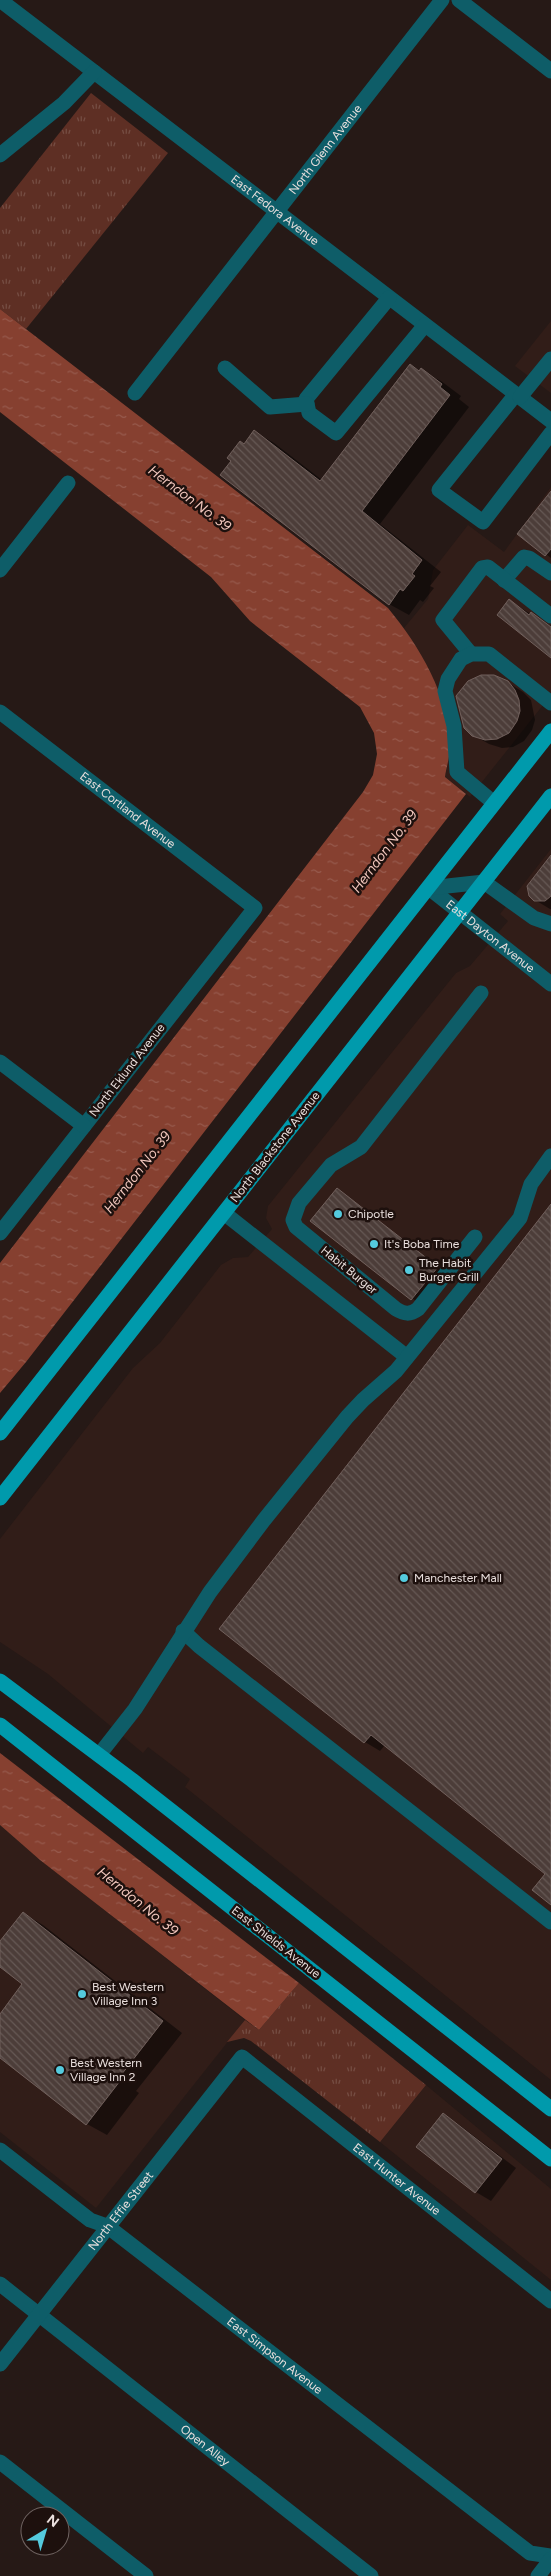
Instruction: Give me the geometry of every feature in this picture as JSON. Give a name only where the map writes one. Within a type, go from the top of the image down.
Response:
[{"type":"main road","points":[[0,1432],[551,731]]},
{"type":"main road","name":"North Blackstone Avenue","points":[[0,1498],[551,796]]},
{"type":"main road","points":[[0,1681],[99,1755],[551,2109]]},
{"type":"main road","name":"East Shields Avenue","points":[[0,1725],[551,2159]]},
{"type":"street","name":"East Fedora Avenue","points":[[0,0],[551,421]]},
{"type":"street","name":"North Glenn Avenue","points":[[135,394],[442,0]]},
{"type":"street","points":[[459,0],[551,71]]},
{"type":"street","points":[[0,155],[64,103],[94,72]]},
{"type":"street","points":[[389,298],[306,399],[309,413],[336,433],[425,325]]},
{"type":"street","points":[[551,359],[439,490],[482,522],[551,433]]},
{"type":"street","points":[[225,368],[270,407],[307,404]]},
{"type":"street","points":[[0,570],[68,484]]},
{"type":"street","points":[[504,580],[524,557],[551,573]]},
{"type":"street","points":[[471,654],[444,620],[482,568],[488,567],[551,616]]},
{"type":"street","points":[[494,803],[457,772],[454,726],[445,691],[448,679],[460,660],[471,654],[489,654],[551,703]]},
{"type":"street","name":"East Cortland Avenue","points":[[0,712],[255,908]]},
{"type":"street","points":[[429,888],[484,882],[534,918],[551,924]]},
{"type":"street","name":"East Dayton Avenue","points":[[429,888],[551,984]]},
{"type":"street","name":"North Eklund Avenue","points":[[0,1232],[255,908]]},
{"type":"street","name":"Habit Burger","points":[[475,1237],[413,1314],[404,1313],[396,1309],[296,1227],[293,1220],[299,1203],[331,1165],[361,1147],[481,993]]},
{"type":"street","points":[[0,1062],[84,1126]]},
{"type":"street","points":[[99,1755],[135,1709],[183,1630],[236,1555],[336,1430],[363,1400],[396,1371],[520,1218],[531,1184],[551,1156]]},
{"type":"street","points":[[224,1213],[407,1357]]},
{"type":"street","points":[[183,1630],[199,1646],[551,1922]]},
{"type":"street","name":"North Effie Street","points":[[0,2364],[242,2057]]},
{"type":"street","name":"East Hunter Avenue","points":[[242,2057],[551,2301]]},
{"type":"street","name":"East Simpson Avenue","points":[[0,2150],[90,2220],[107,2226],[530,2553],[551,2558]]},
{"type":"street","name":"Open Alley","points":[[0,2284],[371,2576]]},
{"type":"street","points":[[0,2462],[146,2576]]},
{"type":"street","points":[[538,2576],[551,2558]]},
{"type":"shaded area","points":[[551,321],[551,393],[515,366]]},
{"type":"shaded area","points":[[551,487],[551,695],[470,797],[445,777],[450,748],[416,649],[404,628],[428,599],[433,570],[468,525],[504,552]]},
{"type":"shaded area","points":[[551,849],[551,2080],[185,1787],[190,1779],[148,1747],[143,1753],[48,1674],[0,1642],[0,1539],[133,1368],[160,1343],[221,1265],[233,1258],[248,1257],[272,1229],[266,1218],[268,1206],[456,973],[470,966],[508,921],[500,914]]},
{"type":"shaded area","points":[[0,1825],[40,1860],[245,2020],[96,2208],[0,2132]]},
{"type":"shaded area","points":[[426,2085],[551,2189],[551,2280],[380,2142]]},
{"type":"green space","points":[[91,93],[168,153],[26,329],[0,309],[0,208]]},
{"type":"green space","points":[[299,1983],[426,2085],[380,2142],[251,2041],[244,2038],[227,2042],[245,2020],[259,2030]]},
{"type":"water","name":"Herndon No. 39","points":[[0,309],[388,608],[411,639],[431,673],[444,709],[448,728],[450,747],[445,777],[466,794],[0,1393],[0,1263],[363,792],[373,775],[377,754],[374,733],[360,707],[250,621],[211,577],[0,412]]},
{"type":"water","name":"Herndon No. 39","points":[[0,1753],[299,1983],[259,2030],[40,1860],[0,1825]]},
{"type":"building","points":[[410,364],[419,371],[421,368],[442,384],[440,387],[450,395],[362,511],[422,560],[412,574],[415,576],[403,591],[400,589],[389,605],[220,475],[231,461],[227,458],[240,441],[244,444],[254,430],[320,481]]},
{"type":"building","points":[[551,491],[551,549],[545,556],[517,534]]},
{"type":"building","points":[[509,599],[529,615],[531,612],[551,627],[551,658],[497,615]]},
{"type":"building","points":[[481,675],[494,675],[508,681],[515,690],[519,700],[520,711],[517,721],[509,733],[497,739],[485,740],[472,736],[464,728],[456,696],[468,681]]},
{"type":"building","points":[[551,855],[551,896],[545,901],[534,901],[529,896],[527,886]]},
{"type":"building","points":[[337,1188],[438,1267],[411,1300],[310,1221]]},
{"type":"building","name":"Manchester Mall","points":[[551,1204],[551,1905],[532,1890],[545,1874],[371,1735],[364,1743],[219,1629]]},
{"type":"building","points":[[23,1912],[163,2021],[118,2079],[120,2081],[86,2125],[0,2058],[0,2014],[22,1984],[0,1967],[0,1941]]},
{"type":"building","points":[[443,2113],[502,2159],[475,2193],[416,2147]]},
{"type":"place","name":"Chipotle","points":[[338,1214]]},
{"type":"place","name":"It's Boba Time","points":[[374,1244]]},
{"type":"place","name":"The Habit Burger Grill","points":[[409,1270]]},
{"type":"place","name":"Manchester Mall","points":[[404,1578]]},
{"type":"place","name":"Best Western Village Inn 3","points":[[82,1994]]},
{"type":"place","name":"Best Western Village Inn 2","points":[[60,2070]]}]
